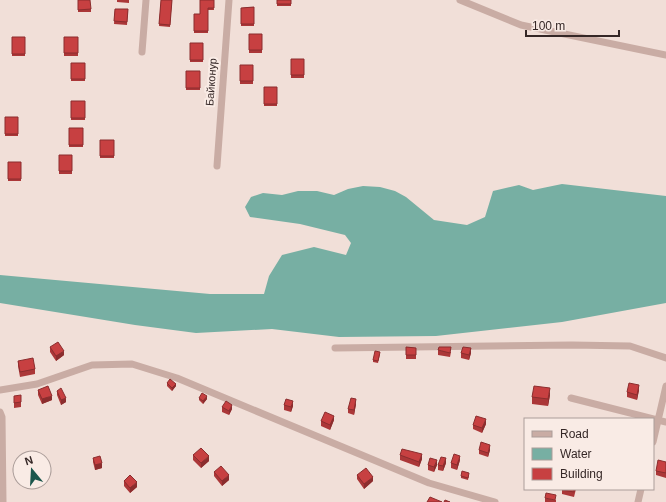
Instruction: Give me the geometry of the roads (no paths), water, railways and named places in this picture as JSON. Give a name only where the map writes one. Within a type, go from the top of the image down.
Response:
[{"type":"street","points":[[142,52],[146,0]]},
{"type":"street","name":"Байконур","points":[[217,166],[228,0]]},
{"type":"street","points":[[460,0],[521,25],[666,55]]},
{"type":"street","points":[[335,348],[572,345],[630,346],[666,358]]},
{"type":"street","points":[[0,390],[37,384],[92,366],[132,364],[177,378],[429,483],[495,502]]},
{"type":"street","points":[[654,440],[662,421],[666,386]]},
{"type":"street","points":[[571,398],[650,418]]},
{"type":"street","points":[[0,412],[2,417],[3,502]]},
{"type":"street","points":[[638,502],[641,490]]},
{"type":"water","points":[[562,184],[666,196],[666,303],[562,322],[436,336],[339,337],[272,329],[196,333],[135,325],[0,303],[0,275],[210,294],[264,294],[269,276],[282,255],[314,247],[346,255],[351,243],[345,235],[300,224],[250,217],[245,207],[251,197],[263,193],[282,195],[298,191],[317,191],[334,195],[348,189],[363,186],[380,187],[395,191],[406,197],[434,220],[467,225],[485,217],[493,191],[519,185],[533,190]]}]
